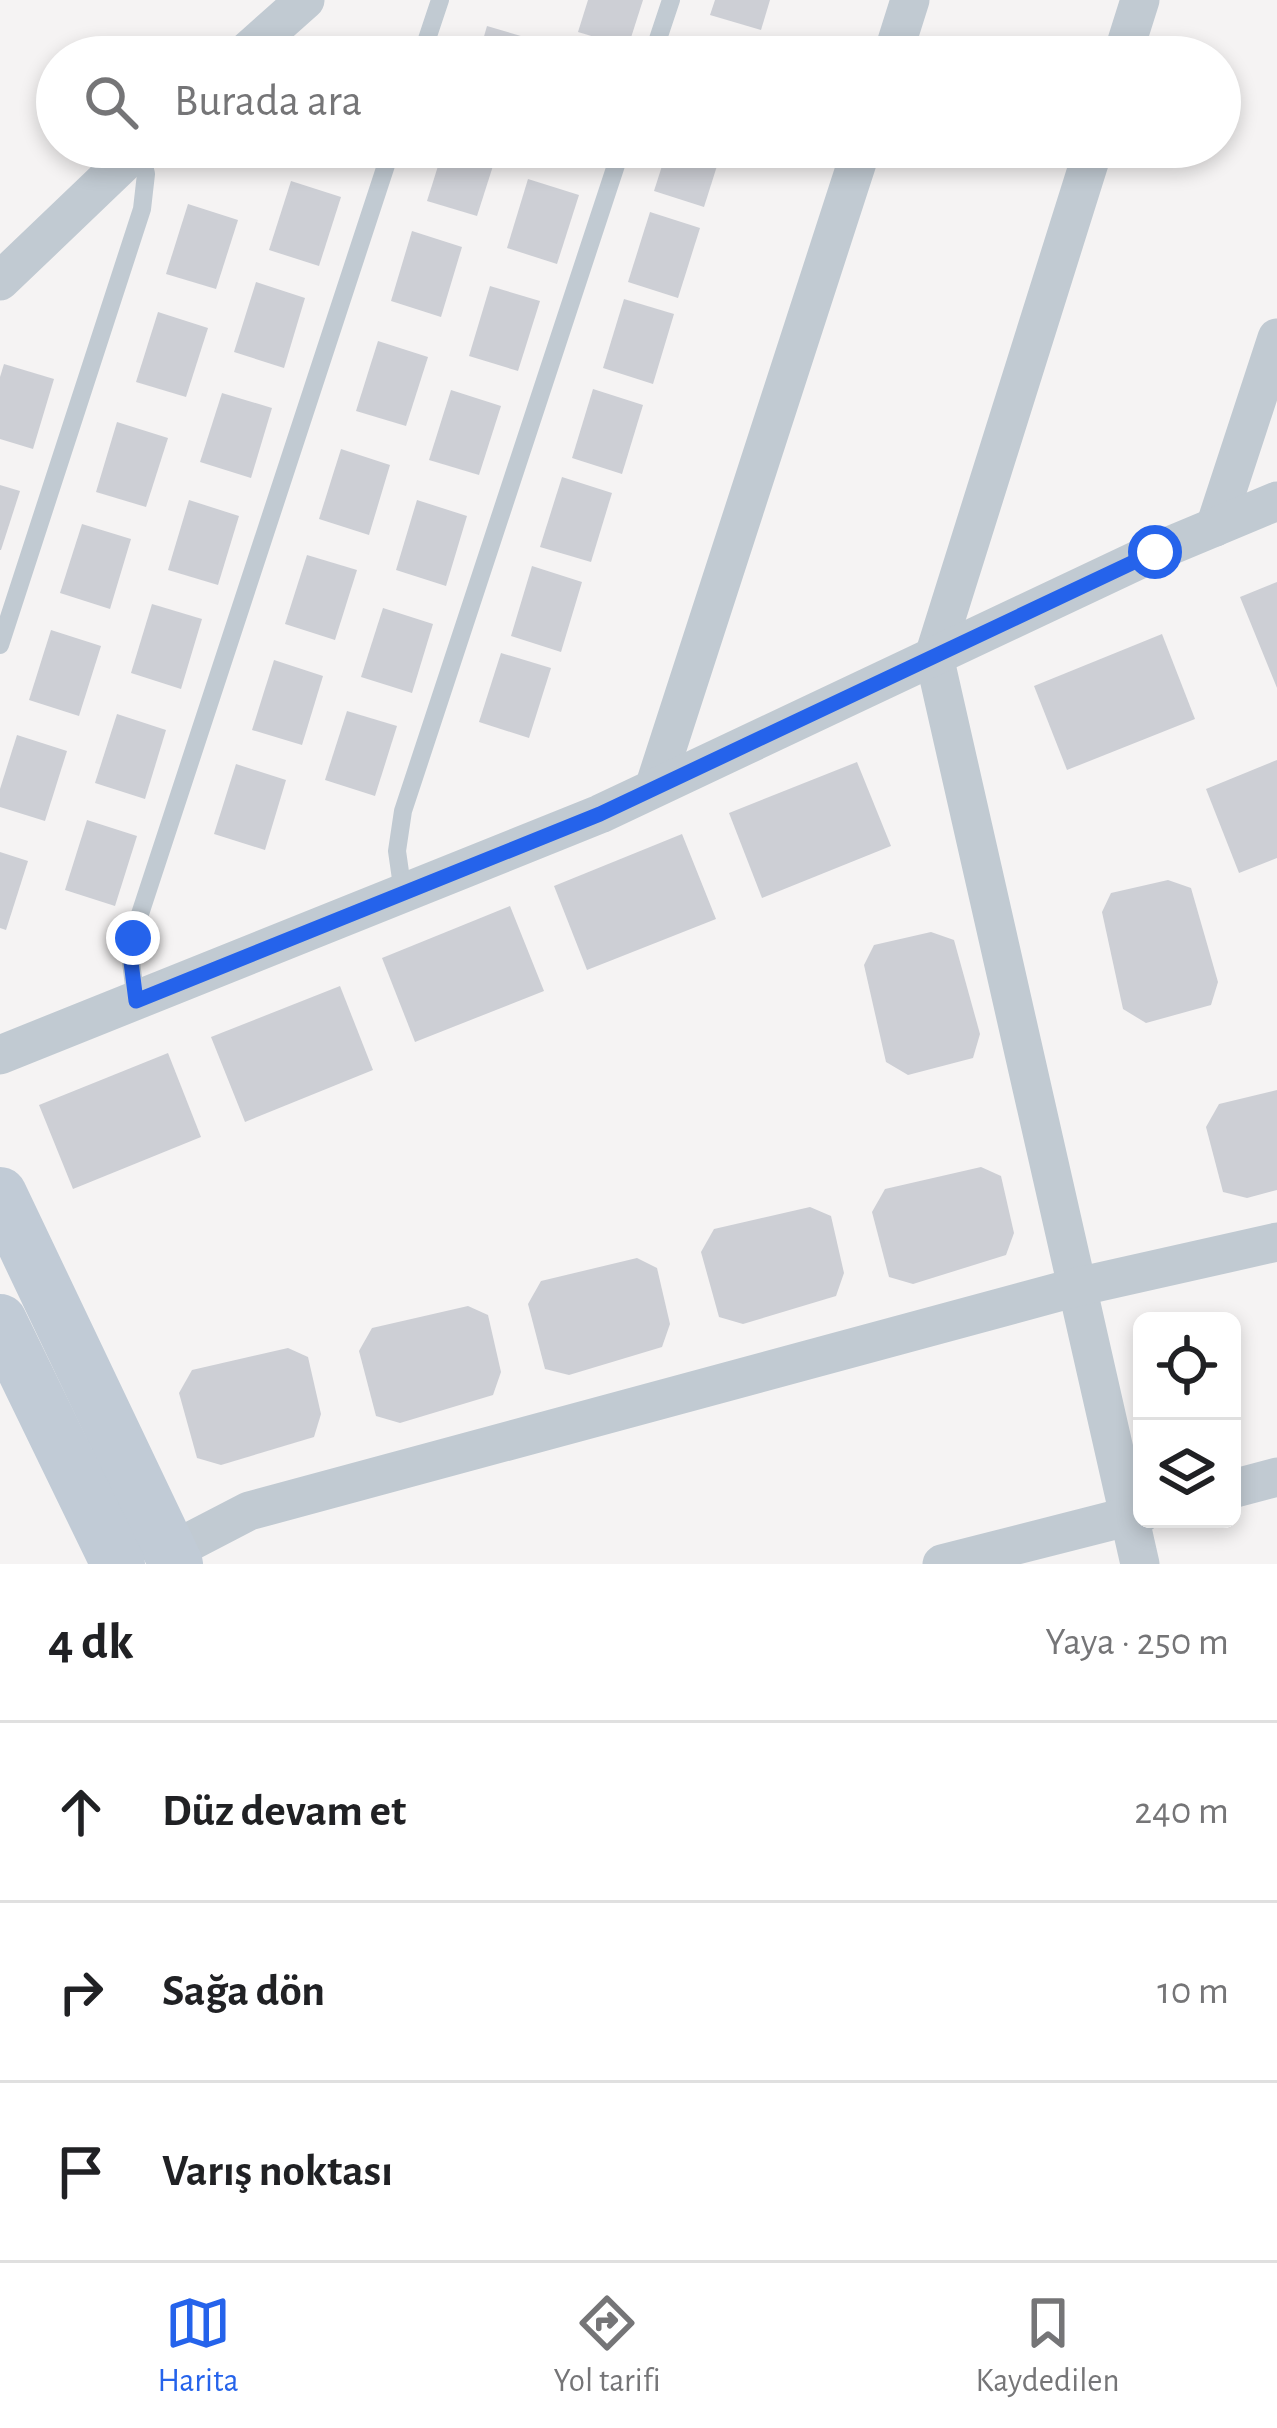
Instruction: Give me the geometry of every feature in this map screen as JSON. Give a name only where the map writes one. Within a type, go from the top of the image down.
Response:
[{"type":"street","points":[[265,36],[305,0]]},
{"type":"street","points":[[899,36],[910,0]]},
{"type":"street","points":[[1129,36],[1140,0]]},
{"type":"street","points":[[0,281],[118,168]]},
{"type":"street","points":[[654,788],[855,168]]},
{"type":"street","points":[[1087,168],[934,656],[1077,1287],[1133,1503]]},
{"type":"street","points":[[1215,527],[1277,338]]},
{"type":"street","points":[[0,1055],[654,788],[1277,501]]},
{"type":"street","points":[[0,1194],[173,1558],[249,1511],[1077,1287],[1277,1242]]},
{"type":"street","points":[[0,1321],[118,1564]]},
{"type":"street","points":[[1241,1487],[1277,1477]]},
{"type":"street","points":[[942,1564],[1133,1516]]},
{"type":"street","points":[[1137,1528],[1140,1564]]},
{"type":"lane","points":[[428,36],[440,0]]},
{"type":"lane","points":[[659,36],[671,0]]},
{"type":"lane","points":[[0,645],[142,209],[144,168]]},
{"type":"lane","points":[[136,1001],[131,962],[140,914],[385,168]]},
{"type":"lane","points":[[403,893],[397,851],[403,811],[615,168]]},
{"type":"building","points":[[588,0],[643,0],[632,36],[578,32]]},
{"type":"building","points":[[715,0],[770,0],[761,30],[710,15]]},
{"type":"building","points":[[487,26],[521,36],[484,36]]},
{"type":"building","points":[[437,168],[492,168],[477,216],[427,201]]},
{"type":"building","points":[[661,168],[716,168],[704,207],[654,191]]},
{"type":"building","points":[[528,179],[579,195],[557,264],[507,248]]},
{"type":"building","points":[[291,181],[341,197],[319,266],[269,250]]},
{"type":"building","points":[[188,204],[238,220],[216,289],[166,274]]},
{"type":"building","points":[[650,212],[700,228],[678,298],[628,282]]},
{"type":"building","points":[[412,231],[462,247],[441,317],[391,301]]},
{"type":"building","points":[[256,282],[305,298],[284,368],[234,352]]},
{"type":"building","points":[[490,286],[540,301],[518,371],[469,356]]},
{"type":"building","points":[[624,299],[674,314],[653,384],[603,368]]},
{"type":"building","points":[[158,312],[208,328],[186,397],[136,382]]},
{"type":"building","points":[[378,341],[428,357],[406,426],[356,411]]},
{"type":"building","points":[[4,364],[54,379],[33,449],[0,439]]},
{"type":"building","points":[[593,389],[643,405],[622,474],[572,458]]},
{"type":"building","points":[[451,390],[501,406],[479,475],[429,460]]},
{"type":"building","points":[[222,393],[272,408],[251,478],[200,462]]},
{"type":"building","points":[[117,422],[168,438],[146,507],[96,492]]},
{"type":"building","points":[[341,449],[390,465],[369,535],[319,519]]},
{"type":"building","points":[[562,477],[612,493],[591,562],[540,547]]},
{"type":"building","points":[[0,485],[20,491],[1,550],[0,550]]},
{"type":"building","points":[[189,500],[239,516],[218,585],[168,570]]},
{"type":"building","points":[[417,500],[467,516],[446,586],[396,570]]},
{"type":"building","points":[[82,524],[131,539],[110,609],[60,593]]},
{"type":"building","points":[[307,555],[357,570],[335,640],[285,624]]},
{"type":"building","points":[[532,566],[582,582],[561,652],[511,636]]},
{"type":"building","points":[[1277,582],[1277,688],[1240,597]]},
{"type":"building","points":[[152,604],[202,619],[181,689],[131,673]]},
{"type":"building","points":[[383,608],[433,624],[412,693],[361,677]]},
{"type":"building","points":[[51,630],[101,646],[79,716],[29,700]]},
{"type":"building","points":[[1162,634],[1195,719],[1067,770],[1034,686]]},
{"type":"building","points":[[501,653],[551,668],[529,738],[479,722]]},
{"type":"building","points":[[274,660],[323,676],[302,745],[252,730]]},
{"type":"building","points":[[347,711],[397,726],[375,796],[325,780]]},
{"type":"building","points":[[117,714],[166,730],[145,799],[95,783]]},
{"type":"building","points":[[17,735],[67,751],[45,821],[0,807],[0,789]]},
{"type":"building","points":[[1277,760],[1277,858],[1239,873],[1206,789]]},
{"type":"building","points":[[857,762],[891,846],[762,898],[729,813]]},
{"type":"building","points":[[236,764],[286,780],[265,850],[214,834]]},
{"type":"building","points":[[87,820],[137,836],[115,906],[65,890]]},
{"type":"building","points":[[682,834],[716,919],[587,970],[554,886]]},
{"type":"building","points":[[0,852],[28,861],[6,930],[0,928]]},
{"type":"building","points":[[1168,880],[1191,888],[1218,982],[1211,1005],[1146,1023],[1123,1009],[1102,912],[1111,893]]},
{"type":"building","points":[[510,906],[544,991],[415,1042],[382,958]]},
{"type":"building","points":[[931,932],[954,940],[980,1034],[973,1058],[908,1075],[886,1062],[864,965],[874,945]]},
{"type":"building","points":[[340,986],[373,1070],[245,1122],[211,1037]]},
{"type":"building","points":[[168,1053],[201,1137],[73,1189],[39,1105]]},
{"type":"building","points":[[1277,1090],[1277,1190],[1247,1198],[1223,1192],[1206,1127],[1219,1104]]},
{"type":"building","points":[[981,1167],[1001,1176],[1014,1233],[1006,1255],[913,1284],[889,1277],[872,1212],[885,1189]]},
{"type":"building","points":[[810,1207],[831,1216],[844,1273],[836,1296],[743,1324],[719,1317],[701,1252],[714,1229]]},
{"type":"building","points":[[637,1258],[657,1268],[670,1324],[662,1347],[569,1375],[545,1369],[528,1304],[541,1281]]},
{"type":"building","points":[[468,1306],[488,1315],[501,1372],[493,1395],[400,1423],[376,1416],[359,1351],[372,1328]]},
{"type":"building","points":[[288,1348],[308,1357],[321,1414],[314,1437],[221,1465],[197,1458],[179,1393],[192,1370]]},
{"type":"route","points":[[133,938],[136,1001],[600,814],[1155,552]]}]
